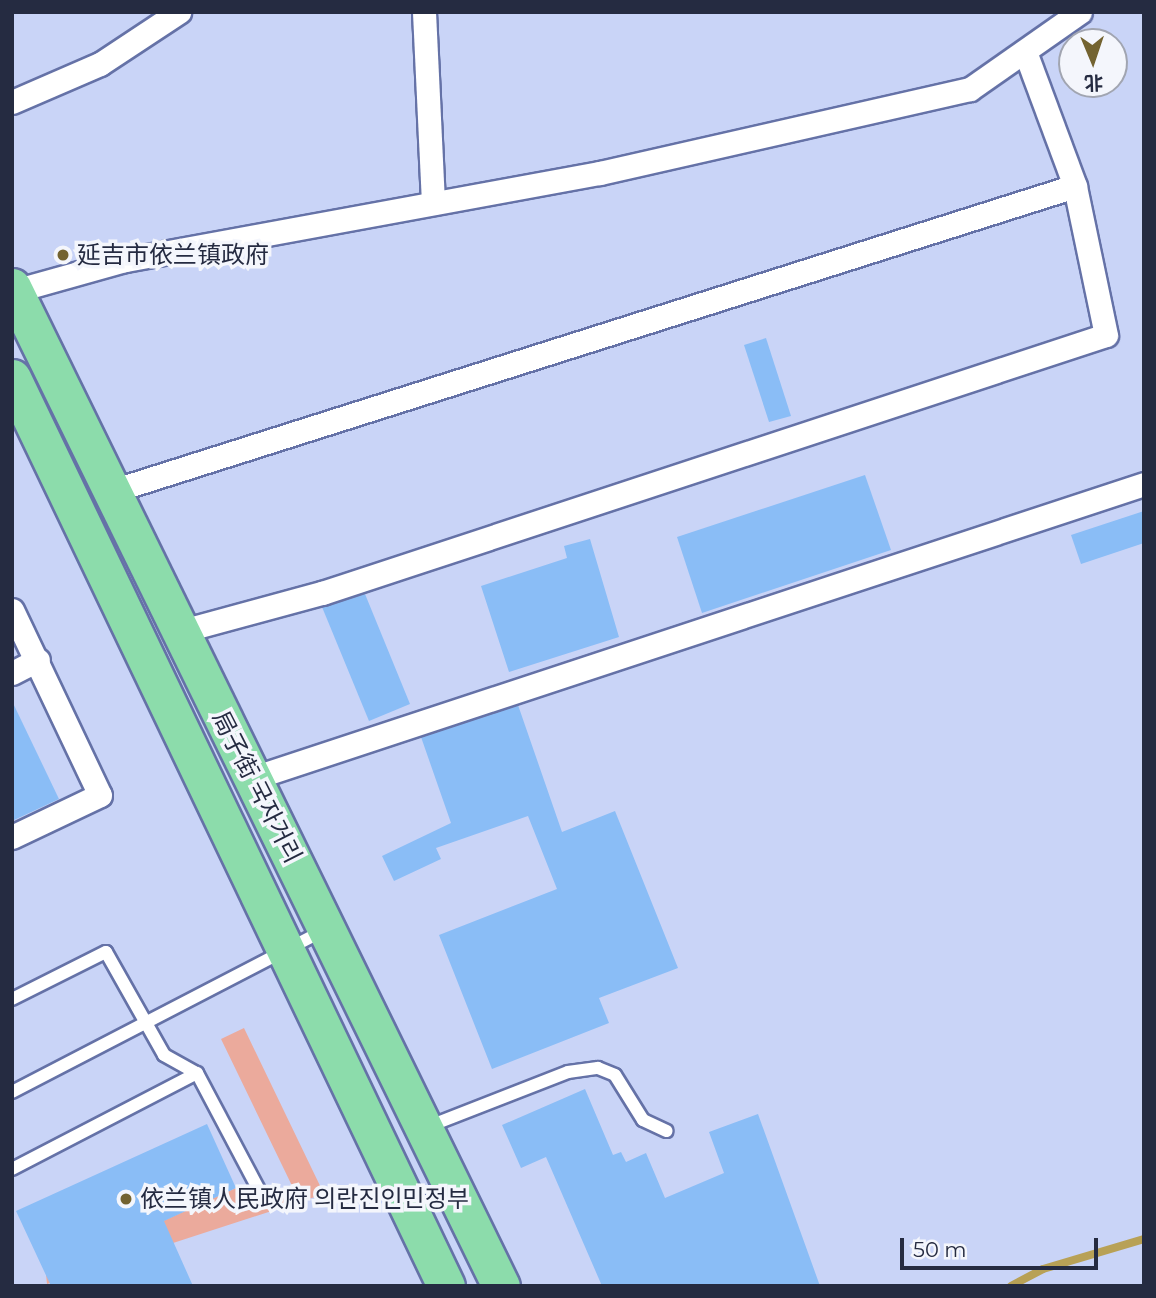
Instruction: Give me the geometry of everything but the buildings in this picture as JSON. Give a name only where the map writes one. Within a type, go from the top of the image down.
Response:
[{"type":"main road","name":"局子街 국자거리","points":[[16,304],[426,1127],[501,1286]]},
{"type":"main road","name":"局子街 국자거리","points":[[12,378],[283,952],[446,1286]]},
{"type":"street","points":[[12,102],[100,64],[179,12]]},
{"type":"street","points":[[424,12],[433,203]]},
{"type":"street","points":[[16,304],[125,260],[830,125],[970,89],[1026,54],[1080,12]]},
{"type":"street","points":[[178,632],[322,593],[1106,335],[1074,186],[1026,54]]},
{"type":"street","points":[[108,492],[1074,186]]},
{"type":"street","points":[[253,778],[1144,484]]},
{"type":"street","points":[[12,610],[100,795],[12,837]]},
{"type":"street","points":[[12,673],[38,660]]},
{"type":"lane","points":[[12,1092],[328,929]]},
{"type":"lane","points":[[12,999],[106,952],[144,1024],[164,1055],[197,1073],[261,1194]]},
{"type":"lane","points":[[426,1127],[568,1072],[598,1068],[615,1075],[643,1120],[667,1131]]},
{"type":"lane","points":[[13,1167],[197,1073]]},
{"type":"shaded area","points":[[244,1028],[324,1194],[47,1284],[46,1274],[236,1188],[245,1211],[296,1194],[221,1039]]},
{"type":"waterway","points":[[1011,1286],[1043,1269],[1144,1239]]},
{"type":"place","name":"延吉市依兰镇政府","points":[[63,255]]},
{"type":"place","name":"依兰镇人民政府 의란진인민정부","points":[[126,1199]]}]
